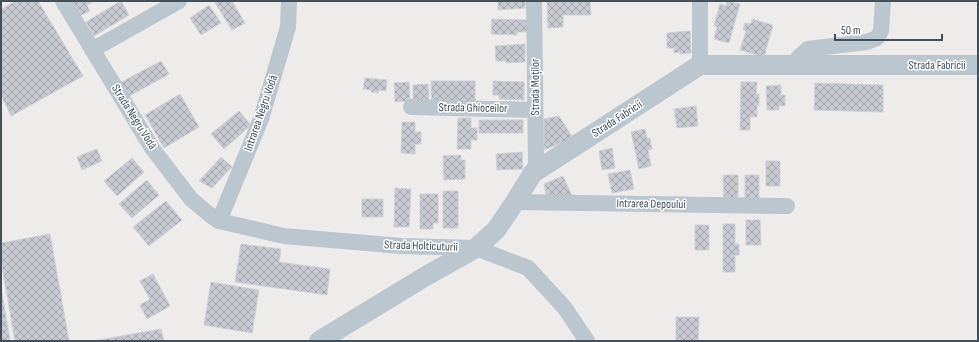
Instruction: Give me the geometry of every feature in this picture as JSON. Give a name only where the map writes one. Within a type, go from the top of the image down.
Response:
[{"type":"street","name":"Strada Negru Vodă","points":[[63,1],[152,148],[191,199],[219,221]]},
{"type":"street","points":[[92,50],[179,1]]},
{"type":"street","name":"Intrarea Negru Vodă","points":[[219,221],[261,119],[288,27],[289,1]]},
{"type":"street","name":"Strada Moților","points":[[533,173],[536,163],[534,1]]},
{"type":"street","points":[[700,1],[700,65]]},
{"type":"street","points":[[796,65],[798,58],[808,50],[867,42],[877,38],[881,31],[883,1]]},
{"type":"street","name":"Strada Fabricii","points":[[319,341],[426,276],[476,248],[496,230],[533,173],[700,65],[978,65]]},
{"type":"street","name":"Strada Ghioceilor","points":[[411,107],[535,110]]},
{"type":"street","name":"Intrarea Depoului","points":[[515,202],[787,206]]},
{"type":"street","name":"Strada Holticuturii","points":[[219,221],[284,236],[401,246],[476,248],[528,268],[564,307],[587,341]]},
{"type":"building","points":[[16,1],[38,1],[83,76],[11,116],[1,95],[1,9]]},
{"type":"building","points":[[71,1],[94,1],[87,5],[90,11],[79,16]]},
{"type":"building","points":[[121,1],[129,15],[94,36],[86,22]]},
{"type":"building","points":[[214,1],[232,1],[245,23],[232,30]]},
{"type":"building","points":[[498,1],[525,1],[525,8],[498,10]]},
{"type":"building","points":[[547,1],[590,1],[591,15],[563,15],[563,27],[548,28]]},
{"type":"building","points":[[727,1],[740,4],[729,43],[714,39],[717,27],[714,26],[720,4],[726,6]]},
{"type":"building","points":[[209,5],[221,23],[201,35],[190,18]]},
{"type":"building","points":[[492,19],[527,20],[527,32],[517,32],[517,35],[491,34]]},
{"type":"building","points":[[752,19],[773,25],[764,57],[740,50],[746,31],[743,30],[745,23],[751,24]]},
{"type":"building","points":[[690,31],[691,53],[674,53],[674,48],[667,48],[667,33]]},
{"type":"building","points":[[525,44],[525,62],[506,63],[506,61],[496,61],[495,46]]},
{"type":"building","points":[[161,61],[169,74],[124,99],[116,85]]},
{"type":"building","points":[[365,78],[387,80],[386,91],[379,90],[378,93],[363,89]]},
{"type":"building","points":[[431,81],[475,81],[475,105],[432,105]]},
{"type":"building","points":[[493,81],[524,82],[524,100],[499,99],[499,95],[493,95]]},
{"type":"building","points":[[409,82],[410,101],[395,102],[394,83]]},
{"type":"building","points":[[741,82],[757,82],[756,94],[759,94],[759,106],[757,106],[757,117],[750,117],[750,130],[740,130]]},
{"type":"building","points":[[815,83],[883,85],[883,112],[814,110]]},
{"type":"building","points":[[428,84],[429,103],[413,104],[413,85]]},
{"type":"building","points":[[781,85],[781,95],[785,95],[785,106],[779,106],[779,110],[767,110],[766,86]]},
{"type":"building","points":[[180,94],[199,127],[164,148],[145,115]]},
{"type":"building","points":[[696,106],[698,126],[677,128],[674,109]]},
{"type":"building","points":[[239,111],[251,125],[224,149],[211,134]]},
{"type":"building","points":[[559,116],[573,138],[544,150],[544,119]]},
{"type":"building","points":[[458,118],[471,118],[471,128],[477,128],[477,140],[471,140],[471,149],[457,149]]},
{"type":"building","points":[[479,120],[523,120],[523,133],[479,133]]},
{"type":"building","points":[[402,122],[415,122],[415,132],[421,132],[421,144],[415,144],[415,154],[401,153]]},
{"type":"building","points":[[645,129],[647,138],[650,138],[652,149],[648,150],[651,166],[639,169],[631,132]]},
{"type":"building","points":[[612,148],[615,168],[602,170],[599,151]]},
{"type":"building","points":[[97,149],[102,161],[82,170],[77,157]]},
{"type":"building","points":[[522,152],[523,169],[497,170],[496,154]]},
{"type":"building","points":[[461,155],[461,160],[465,160],[465,179],[444,180],[443,156]]},
{"type":"building","points":[[221,157],[232,167],[212,188],[199,181]]},
{"type":"building","points":[[132,158],[144,172],[117,196],[104,181]]},
{"type":"building","points":[[766,161],[780,161],[780,186],[766,186]]},
{"type":"building","points":[[630,170],[634,189],[612,193],[608,174]]},
{"type":"building","points":[[723,175],[738,175],[738,200],[724,200]]},
{"type":"building","points":[[745,175],[759,175],[759,200],[745,200]]},
{"type":"building","points":[[563,176],[574,200],[547,199],[544,184]]},
{"type":"building","points":[[147,180],[159,195],[132,218],[119,204]]},
{"type":"building","points":[[395,188],[411,189],[409,227],[394,227]]},
{"type":"building","points":[[443,191],[458,191],[458,228],[443,228]]},
{"type":"building","points":[[420,194],[438,194],[438,223],[433,223],[433,229],[420,229]]},
{"type":"building","points":[[362,199],[383,199],[383,217],[362,217]]},
{"type":"building","points":[[166,201],[182,220],[149,246],[133,227]]},
{"type":"building","points":[[746,220],[760,220],[761,245],[746,245]]},
{"type":"building","points":[[723,224],[735,224],[735,244],[739,244],[739,255],[735,255],[735,272],[723,272]]},
{"type":"building","points":[[695,225],[709,225],[709,250],[695,250]]},
{"type":"building","points":[[50,234],[69,341],[15,341],[1,261],[1,243]]},
{"type":"building","points":[[241,244],[281,249],[279,262],[330,269],[327,295],[235,282]]},
{"type":"building","points":[[153,274],[170,306],[147,319],[140,305],[150,299],[140,281]]},
{"type":"building","points":[[211,282],[259,290],[252,333],[204,325]]},
{"type":"building","points":[[1,287],[10,341],[1,341]]},
{"type":"building","points":[[676,317],[699,317],[698,341],[676,341]]},
{"type":"building","points":[[161,329],[164,341],[93,341]]}]
